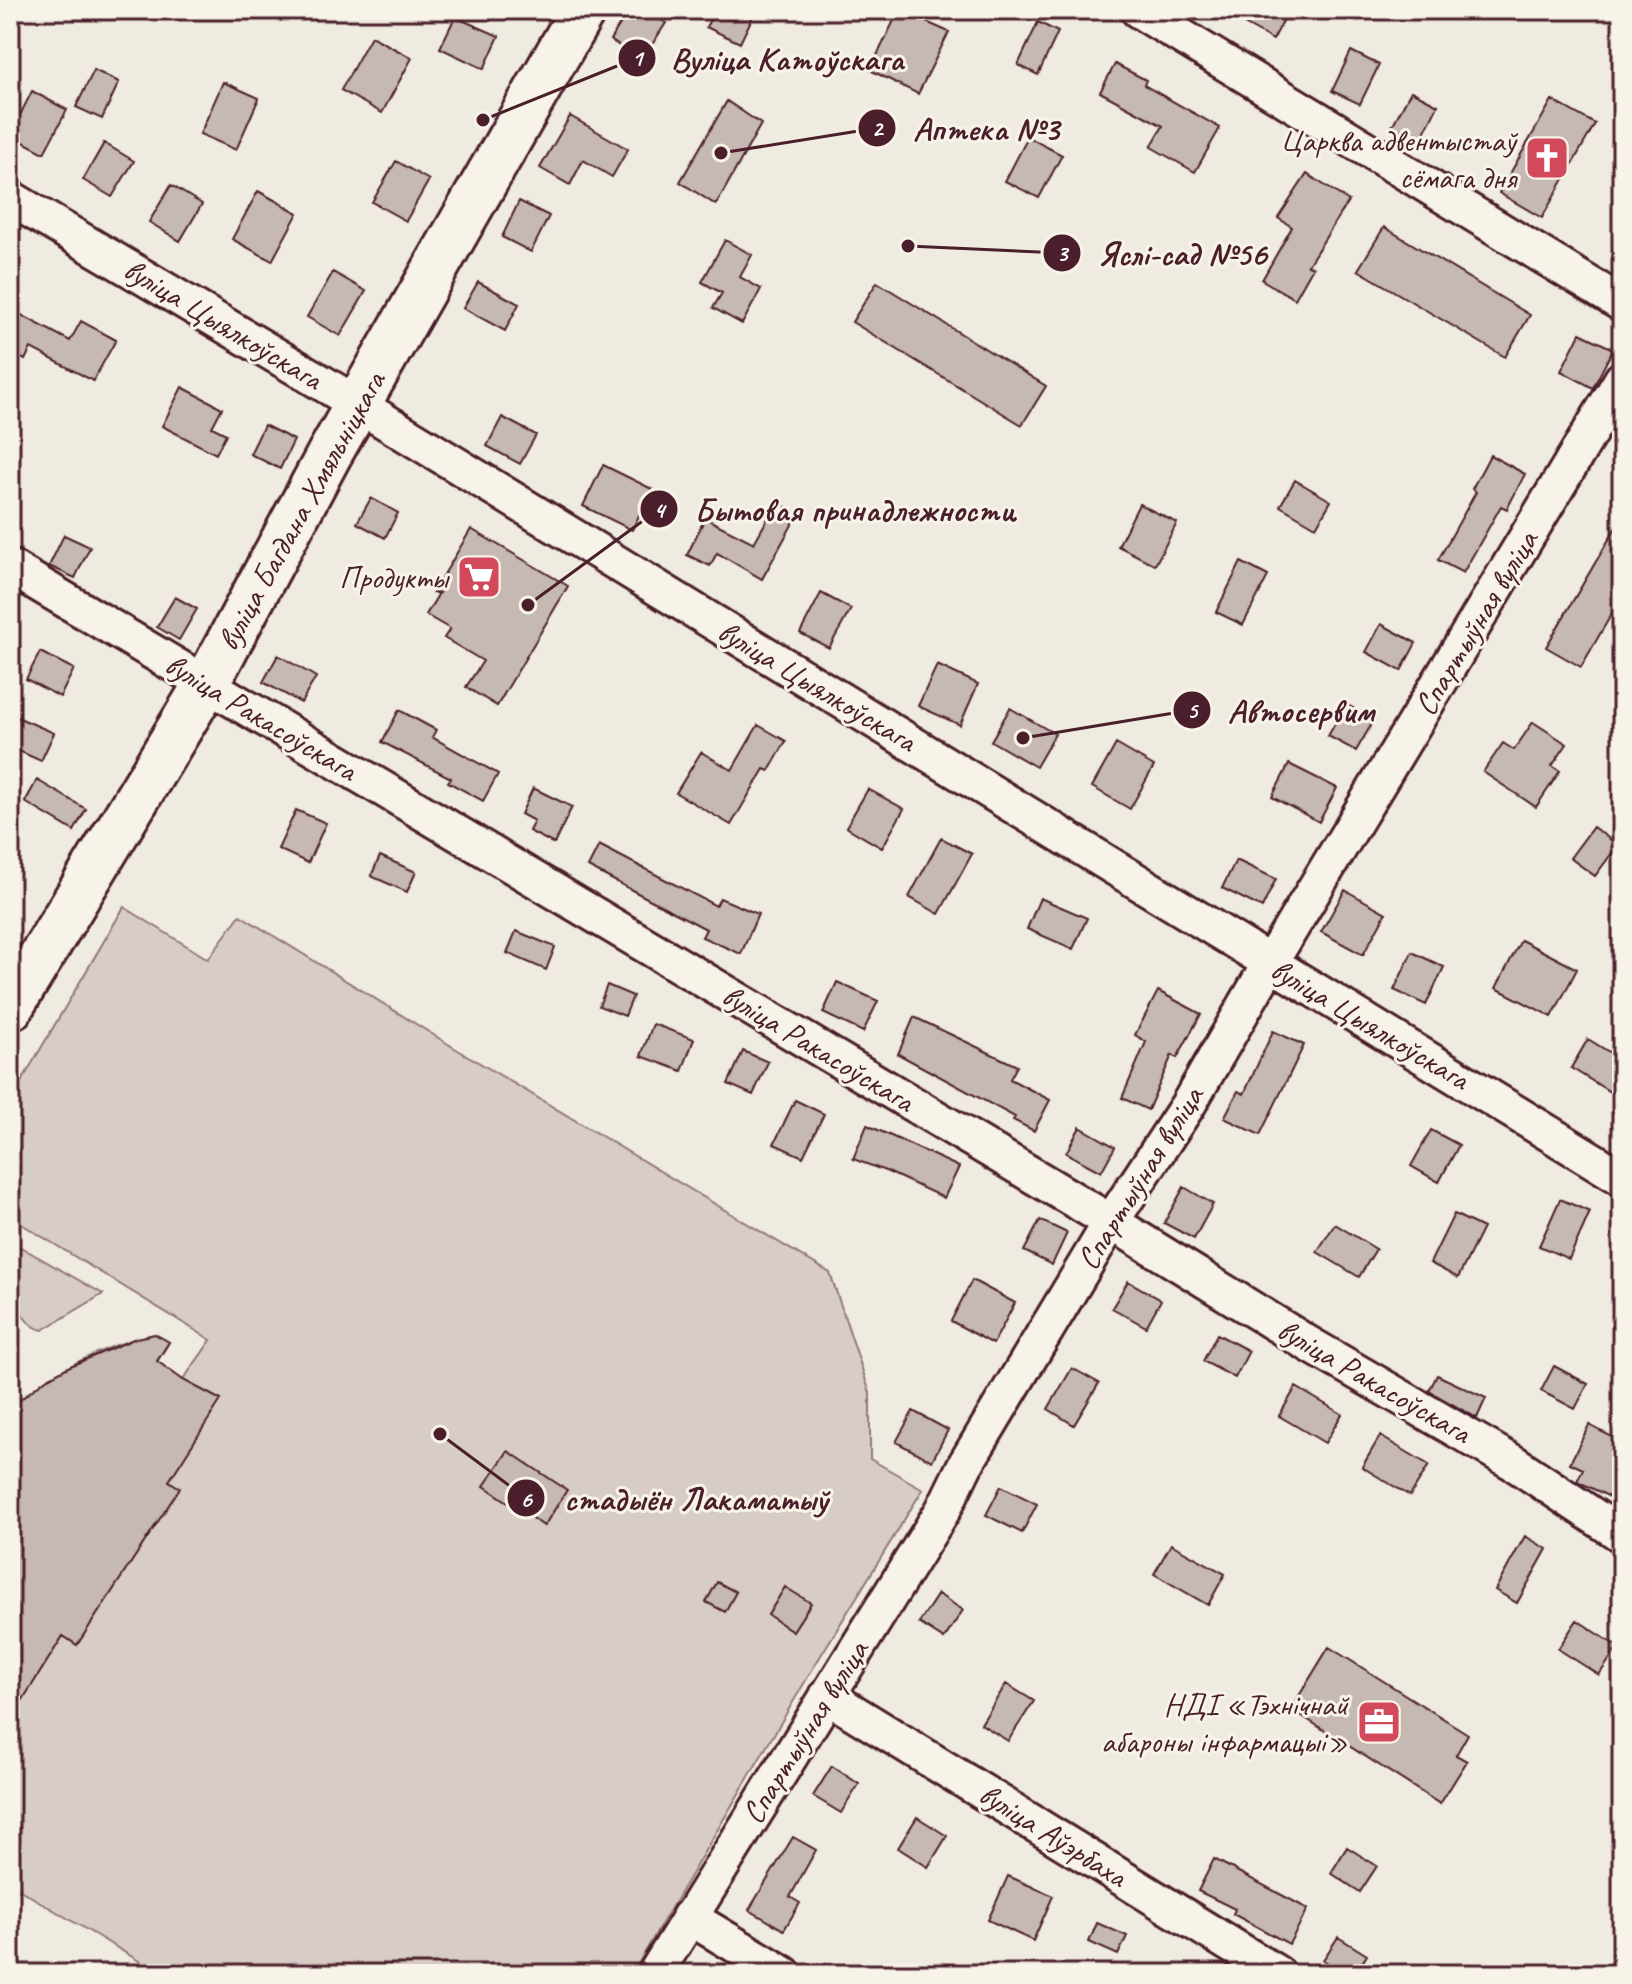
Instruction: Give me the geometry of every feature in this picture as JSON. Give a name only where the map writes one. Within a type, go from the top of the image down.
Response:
[{"type":"main road","name":"вуліца Багдана Хмяльніцкага","points":[[10,1008],[207,683],[330,453],[583,10]]},
{"type":"street","points":[[1138,10],[1622,304]]},
{"type":"street","name":"вуліца Цыялкоўскага","points":[[10,198],[359,405],[1622,1178]]},
{"type":"street","name":"Спартыўная вуліца","points":[[655,1974],[943,1510],[965,1465],[1111,1222],[1188,1105],[1270,963],[1622,379]]},
{"type":"street","name":"вуліца Ракасоўскага","points":[[10,567],[1111,1222],[1307,1343],[1514,1463],[1622,1535]]},
{"type":"street","name":"вуліца Аўэрбаха","points":[[827,1696],[1278,1974]]},
{"type":"street","points":[[689,1917],[784,1974]]},
{"type":"shaded area","points":[[124,907],[208,959],[240,915],[830,1273],[870,1393],[870,1459],[923,1489],[632,1974],[161,1974],[10,1884],[10,1408],[42,1383],[78,1362],[116,1345],[155,1334],[169,1342],[157,1362],[183,1380],[211,1340],[10,1217],[10,1101]]},
{"type":"shaded area","points":[[10,1241],[103,1294],[43,1330],[32,1325],[24,1317],[14,1293]]},
{"type":"building","points":[[629,10],[646,10],[666,23],[642,60],[610,40]]},
{"type":"building","points":[[715,10],[756,10],[740,43],[706,27]]},
{"type":"building","points":[[899,10],[949,32],[918,94],[870,70]]},
{"type":"building","points":[[1219,10],[1289,10],[1273,40]]},
{"type":"building","points":[[455,17],[499,36],[484,69],[440,48]]},
{"type":"building","points":[[1038,22],[1058,32],[1038,75],[1018,65]]},
{"type":"building","points":[[371,36],[412,58],[382,113],[341,90]]},
{"type":"building","points":[[1351,51],[1379,65],[1360,104],[1332,91]]},
{"type":"building","points":[[1115,64],[1146,80],[1144,85],[1220,128],[1195,172],[1151,147],[1163,126],[1100,92]]},
{"type":"building","points":[[94,70],[119,82],[102,119],[76,107]]},
{"type":"building","points":[[223,82],[259,98],[236,150],[200,134]]},
{"type":"building","points":[[32,91],[67,110],[44,153],[10,135]]},
{"type":"building","points":[[1411,91],[1438,105],[1420,141],[1392,126]]},
{"type":"building","name":"Царква адвентыстаў сёмага дня","points":[[1552,100],[1595,124],[1542,218],[1499,193]]},
{"type":"building","points":[[727,101],[761,124],[716,205],[680,182]]},
{"type":"building","points":[[570,116],[628,149],[612,177],[583,160],[570,185],[540,168]]},
{"type":"building","points":[[1028,137],[1062,155],[1039,198],[1005,181]]},
{"type":"building","points":[[104,143],[134,161],[112,197],[83,180]]},
{"type":"building","points":[[396,161],[429,180],[406,221],[372,202]]},
{"type":"building","points":[[1307,174],[1349,201],[1308,265],[1313,267],[1295,299],[1262,280],[1292,227],[1278,218]]},
{"type":"building","points":[[171,185],[202,204],[180,241],[149,222]]},
{"type":"building","points":[[258,191],[298,213],[272,261],[232,239]]},
{"type":"building","points":[[519,201],[549,216],[531,252],[502,237]]},
{"type":"building","points":[[1384,227],[1530,315],[1505,357],[1358,270]]},
{"type":"building","points":[[725,240],[752,255],[740,277],[761,289],[742,324],[713,308],[722,293],[702,282]]},
{"type":"building","points":[[333,272],[366,291],[340,336],[307,317]]},
{"type":"building","points":[[478,282],[519,304],[505,331],[463,308]]},
{"type":"building","points":[[877,282],[1046,386],[1022,425],[852,322]]},
{"type":"building","points":[[10,309],[70,341],[81,321],[116,340],[93,381],[31,348],[25,360],[10,351]]},
{"type":"building","points":[[1580,333],[1613,349],[1593,388],[1561,371]]},
{"type":"building","points":[[182,387],[222,408],[212,427],[226,434],[216,454],[162,426]]},
{"type":"building","points":[[502,417],[536,435],[520,464],[487,446]]},
{"type":"building","points":[[264,425],[294,440],[280,469],[250,454]]},
{"type":"building","points":[[1490,455],[1525,474],[1507,509],[1501,506],[1463,573],[1438,560],[1476,492],[1472,489]]},
{"type":"building","points":[[603,465],[652,489],[632,530],[583,506]]},
{"type":"building","points":[[1295,480],[1331,501],[1316,527],[1280,506]]},
{"type":"building","points":[[371,498],[398,513],[385,538],[357,523]]},
{"type":"building","points":[[777,502],[798,514],[762,579],[717,553],[710,566],[687,555],[705,518],[754,543]]},
{"type":"building","points":[[1139,504],[1177,523],[1155,565],[1118,546]]},
{"type":"building","points":[[1622,517],[1622,596],[1581,667],[1546,647]]},
{"type":"building","points":[[471,529],[568,586],[497,706],[466,687],[483,661],[444,638],[450,629],[426,615],[439,593],[433,593]]},
{"type":"building","points":[[64,535],[90,547],[75,578],[49,566]]},
{"type":"building","points":[[1241,562],[1268,576],[1243,625],[1216,612]]},
{"type":"building","points":[[821,593],[851,609],[829,648],[800,633]]},
{"type":"building","points":[[175,597],[197,609],[179,640],[157,627]]},
{"type":"building","points":[[1381,624],[1416,643],[1401,671],[1366,652]]},
{"type":"building","points":[[40,652],[74,669],[60,697],[26,679]]},
{"type":"building","points":[[278,655],[316,677],[301,703],[263,682]]},
{"type":"building","points":[[937,665],[978,684],[960,725],[918,706]]},
{"type":"building","points":[[1346,704],[1374,720],[1356,751],[1328,736]]},
{"type":"building","points":[[1010,708],[1055,734],[1036,767],[991,741]]},
{"type":"building","points":[[399,710],[436,730],[432,737],[498,774],[483,801],[448,782],[451,778],[382,742]]},
{"type":"building","points":[[10,714],[54,733],[41,761],[10,747]]},
{"type":"building","points":[[1533,722],[1567,744],[1552,766],[1560,771],[1536,807],[1483,772],[1503,743],[1514,750]]},
{"type":"building","points":[[758,725],[786,741],[769,771],[764,769],[731,825],[676,793],[701,752],[732,770]]},
{"type":"building","points":[[1116,744],[1154,766],[1130,809],[1092,787]]},
{"type":"building","points":[[1289,764],[1337,788],[1319,822],[1272,797]]},
{"type":"building","points":[[37,780],[86,809],[74,831],[25,802]]},
{"type":"building","points":[[533,788],[572,807],[554,844],[529,831],[534,821],[521,814]]},
{"type":"building","points":[[868,789],[904,809],[882,848],[846,827]]},
{"type":"building","points":[[296,810],[326,823],[308,863],[278,849]]},
{"type":"building","points":[[1593,827],[1618,845],[1595,876],[1570,858]]},
{"type":"building","points":[[941,838],[972,854],[939,914],[909,897]]},
{"type":"building","points":[[599,845],[716,906],[720,898],[758,914],[741,954],[702,937],[706,929],[588,867]]},
{"type":"building","points":[[380,856],[416,872],[407,892],[371,876]]},
{"type":"building","points":[[1236,860],[1276,879],[1262,908],[1222,888]]},
{"type":"building","points":[[1345,890],[1386,913],[1363,955],[1321,932]]},
{"type":"building","points":[[1040,898],[1087,918],[1073,949],[1027,929]]},
{"type":"building","points":[[516,931],[555,947],[546,970],[507,953]]},
{"type":"building","points":[[1521,940],[1577,969],[1552,1017],[1496,988]]},
{"type":"building","points":[[1412,952],[1444,967],[1426,1005],[1394,990]]},
{"type":"building","points":[[837,982],[878,1001],[863,1032],[823,1013]]},
{"type":"building","points":[[607,985],[633,996],[625,1016],[599,1006]]},
{"type":"building","points":[[1158,991],[1201,1014],[1177,1058],[1172,1055],[1148,1110],[1122,1098],[1146,1042],[1135,1035]]},
{"type":"building","points":[[914,1017],[1017,1066],[1010,1079],[1050,1100],[1034,1131],[1013,1120],[1015,1117],[898,1054]]},
{"type":"building","points":[[653,1024],[694,1039],[682,1071],[641,1056]]},
{"type":"building","points":[[1273,1031],[1304,1045],[1260,1135],[1224,1118],[1238,1091],[1244,1094]]},
{"type":"building","points":[[1588,1039],[1622,1060],[1622,1075],[1612,1093],[1571,1068]]},
{"type":"building","points":[[743,1051],[768,1062],[753,1095],[728,1084]]},
{"type":"building","points":[[795,1100],[824,1114],[803,1157],[774,1144]]},
{"type":"building","points":[[867,1125],[959,1167],[944,1198],[853,1159]]},
{"type":"building","points":[[1080,1127],[1115,1147],[1101,1172],[1066,1153]]},
{"type":"building","points":[[1431,1130],[1459,1145],[1439,1182],[1411,1166]]},
{"type":"building","points":[[1184,1187],[1213,1204],[1194,1239],[1164,1223]]},
{"type":"building","points":[[1560,1199],[1590,1212],[1569,1259],[1539,1246]]},
{"type":"building","points":[[1454,1214],[1483,1228],[1458,1278],[1430,1263]]},
{"type":"building","points":[[1040,1220],[1067,1233],[1052,1265],[1024,1251]]},
{"type":"building","points":[[1335,1224],[1376,1249],[1359,1277],[1317,1252]]},
{"type":"building","points":[[972,1280],[1015,1303],[993,1344],[951,1321]]},
{"type":"building","points":[[1128,1281],[1161,1300],[1146,1327],[1112,1308]]},
{"type":"building","points":[[155,1334],[169,1342],[157,1361],[183,1380],[221,1400],[169,1481],[180,1488],[77,1645],[63,1636],[10,1720],[10,1408],[46,1379],[68,1367],[136,1338]]},
{"type":"building","points":[[1217,1334],[1249,1351],[1235,1378],[1203,1361]]},
{"type":"building","points":[[1554,1366],[1588,1384],[1575,1409],[1541,1391]]},
{"type":"building","points":[[1072,1368],[1099,1383],[1074,1425],[1048,1409]]},
{"type":"building","points":[[1437,1375],[1486,1398],[1477,1418],[1429,1391]]},
{"type":"building","points":[[1296,1387],[1342,1414],[1325,1443],[1279,1416]]},
{"type":"building","points":[[913,1411],[948,1430],[932,1461],[896,1442]]},
{"type":"building","points":[[1589,1425],[1622,1442],[1622,1503],[1577,1481],[1583,1469],[1570,1463]]},
{"type":"building","points":[[1380,1436],[1429,1465],[1410,1496],[1362,1467]]},
{"type":"building","points":[[508,1451],[567,1490],[544,1526],[484,1486]]},
{"type":"building","points":[[1001,1486],[1037,1504],[1022,1533],[986,1515]]},
{"type":"building","points":[[1525,1536],[1547,1549],[1517,1603],[1495,1590]]},
{"type":"building","points":[[1171,1544],[1225,1574],[1208,1605],[1154,1574]]},
{"type":"building","points":[[717,1582],[736,1592],[725,1612],[706,1602]]},
{"type":"building","points":[[785,1587],[811,1603],[793,1631],[768,1615]]},
{"type":"building","points":[[938,1594],[963,1610],[944,1639],[919,1623]]},
{"type":"building","points":[[1577,1620],[1618,1647],[1599,1675],[1558,1649]]},
{"type":"building","name":"НДІ «Тэхнічнай абароны інфармацыі»","points":[[1329,1647],[1468,1734],[1456,1755],[1467,1761],[1440,1804],[1291,1709]]},
{"type":"building","points":[[1006,1684],[1034,1701],[1008,1741],[981,1724]]},
{"type":"building","points":[[832,1766],[859,1784],[841,1813],[813,1796]]},
{"type":"building","points":[[917,1817],[947,1836],[928,1867],[898,1848]]},
{"type":"building","points":[[793,1837],[816,1850],[790,1897],[800,1903],[784,1930],[749,1910]]},
{"type":"building","points":[[1347,1847],[1377,1866],[1360,1892],[1331,1873]]},
{"type":"building","points":[[1214,1859],[1308,1909],[1289,1944],[1233,1914],[1235,1909],[1198,1891]]},
{"type":"building","points":[[1008,1876],[1053,1896],[1033,1941],[988,1920]]},
{"type":"building","points":[[1097,1923],[1127,1936],[1118,1955],[1089,1942]]},
{"type":"building","points":[[1338,1937],[1367,1955],[1355,1974],[1345,1974],[1323,1960]]},
{"type":"place","name":"Вуліца Катоўскага","points":[[483,120]]},
{"type":"place","name":"Аптека №3","points":[[721,153]]},
{"type":"place","name":"Царква адвентыстаў сёмага дня","points":[[1547,158]]},
{"type":"place","name":"Яслі-сад №56","points":[[908,246]]},
{"type":"place","name":"Продукты","points":[[479,577]]},
{"type":"place","name":"Бытовая принадлежности","points":[[528,605]]},
{"type":"place","name":"Автосервим","points":[[1023,738]]},
{"type":"place","name":"стадыён Лакаматыў","points":[[440,1434]]},
{"type":"place","name":"НДІ «Тэхнічнай абароны інфармацыі»","points":[[1379,1722]]}]
